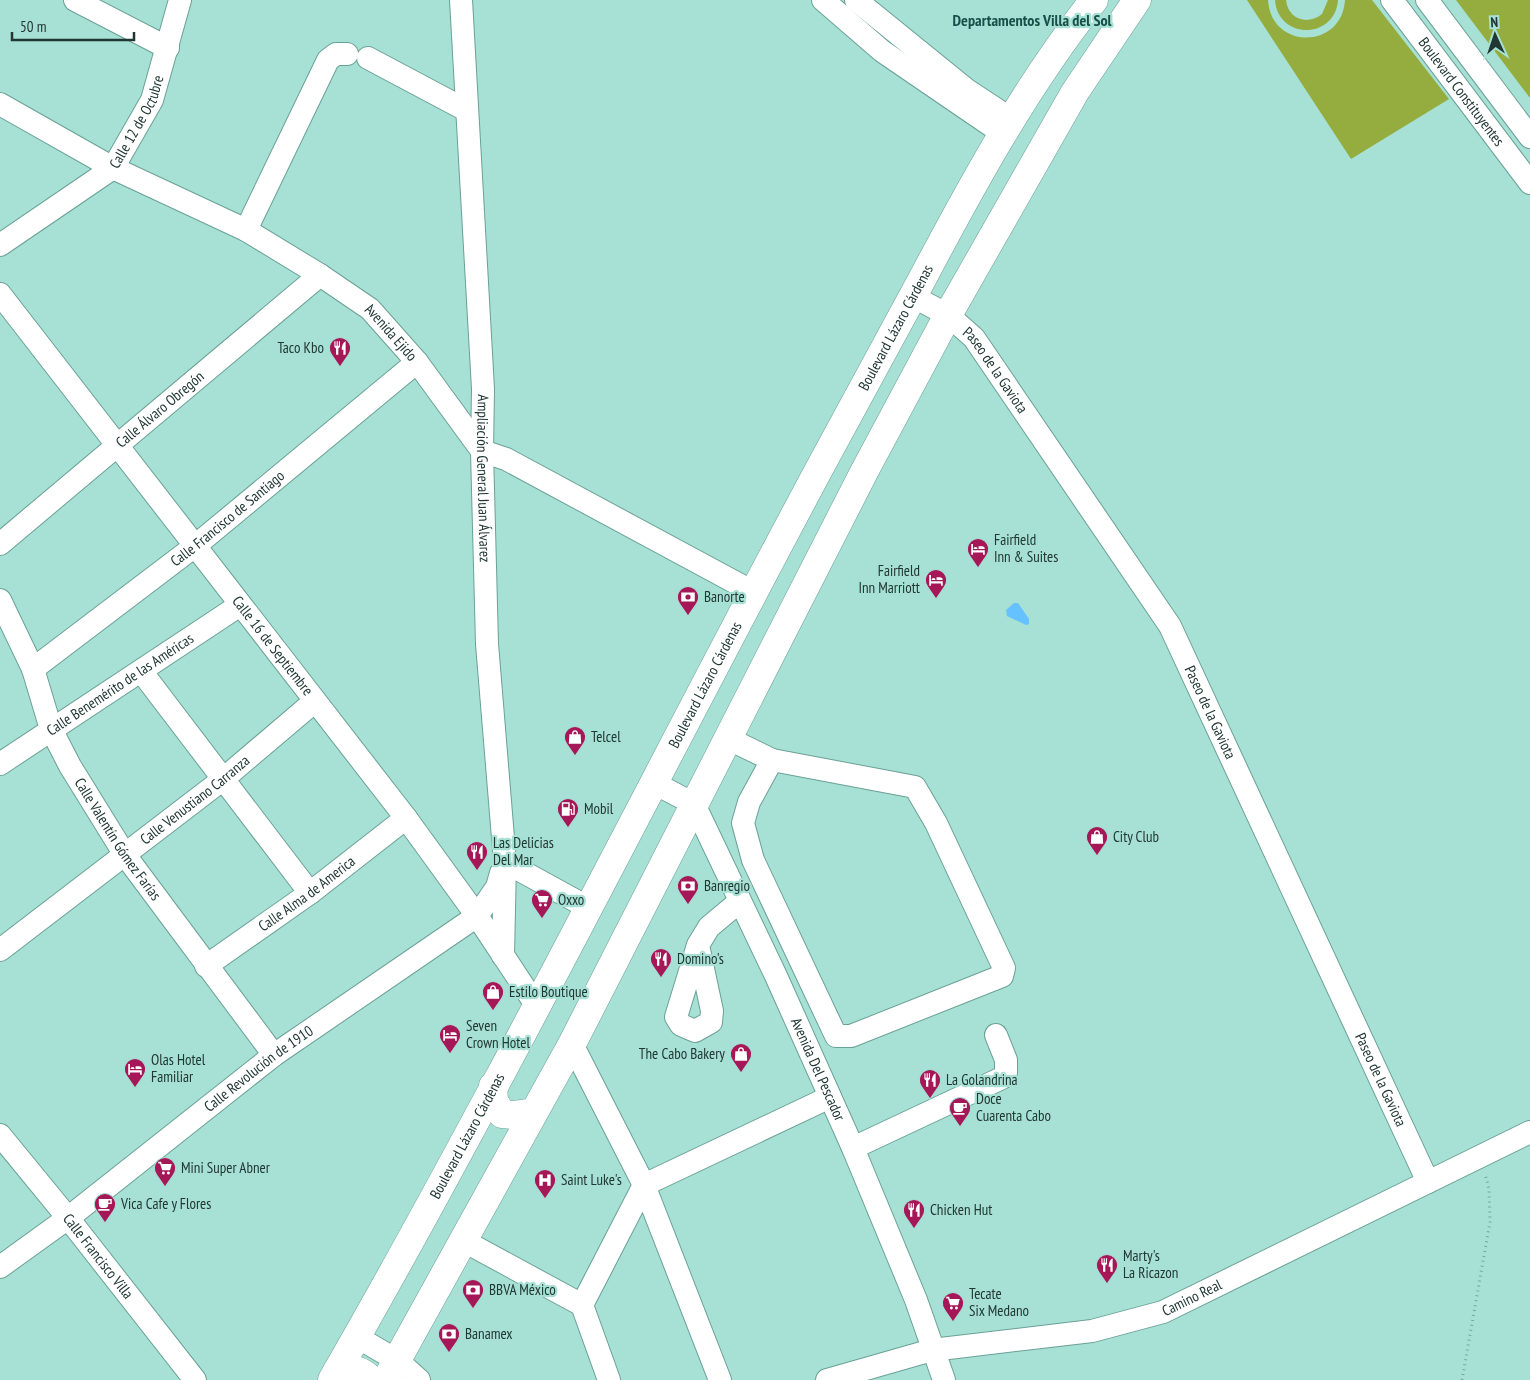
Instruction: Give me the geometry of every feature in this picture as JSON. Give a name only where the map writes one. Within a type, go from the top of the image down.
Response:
[{"type":"main road","name":"Boulevard Lázaro Cárdenas","points":[[334,1376],[493,1086],[753,592],[912,296],[1007,126],[1053,56],[1094,0]]},
{"type":"main road","points":[[392,1370],[572,1044],[864,472],[948,315],[1074,92],[1137,0]]},
{"type":"main road","points":[[1039,151],[1155,0]]},
{"type":"main road","points":[[493,1086],[494,1100],[502,1114],[513,1115],[534,1112]]},
{"type":"main road","points":[[334,1376],[354,1369],[363,1371],[371,1380]]},
{"type":"street","points":[[75,0],[168,48]]},
{"type":"street","name":"Calle 12 de Octubre","points":[[0,245],[113,168],[152,100],[180,0]]},
{"type":"street","name":"Ampliación General Juan Álvarez","points":[[461,0],[483,389],[482,451],[487,644],[505,862],[503,956]]},
{"type":"street","points":[[823,0],[882,51],[1007,126]]},
{"type":"street","points":[[856,0],[967,90],[1007,126]]},
{"type":"street","name":"Boulevard Constituyentes","points":[[1392,0],[1530,183]]},
{"type":"street","name":"Boulevard Constituyentes","points":[[1427,0],[1530,137]]},
{"type":"street","points":[[246,230],[328,60],[336,54],[357,56],[466,110]]},
{"type":"street","name":"Avenida Ejido","points":[[0,104],[113,168],[246,230],[320,275],[370,309],[417,362],[482,451]]},
{"type":"street","name":"Calle Álvaro Obregón","points":[[0,544],[118,447],[320,275]]},
{"type":"street","name":"Calle 16 de Septiembre","points":[[0,294],[406,818],[477,916],[536,1005]]},
{"type":"street","name":"Paseo de la Gaviota","points":[[912,296],[948,315],[974,338],[1170,626],[1428,1182]]},
{"type":"street","name":"Calle Francisco de Santiago","points":[[33,669],[195,546],[417,362]]},
{"type":"street","points":[[482,451],[506,459],[753,592]]},
{"type":"street","name":"Calle Valentín Gómez Farías","points":[[0,600],[33,669],[51,728],[63,754],[125,855],[274,1055]]},
{"type":"street","name":"Calle Benemérito de las Américas","points":[[0,764],[51,728],[141,672],[240,605]]},
{"type":"street","points":[[141,672],[310,892]]},
{"type":"street","name":"Calle Venustiano Carranza","points":[[0,950],[223,778],[315,701]]},
{"type":"street","points":[[729,739],[772,760],[915,787],[936,823],[1004,968],[1002,976],[851,1036],[836,1036],[753,860],[743,824],[749,802],[772,760]]},
{"type":"street","points":[[654,783],[694,804]]},
{"type":"street","name":"Avenida Del Pescador","points":[[694,804],[739,902],[776,976],[853,1148],[916,1300],[944,1380]]},
{"type":"street","name":"Calle Alma de America","points":[[206,966],[310,892],[406,818]]},
{"type":"street","points":[[505,862],[587,907]]},
{"type":"street","name":"Calle Revolución de 1910","points":[[0,1267],[68,1218],[274,1055],[477,916],[497,886],[505,862]]},
{"type":"street","points":[[698,945],[709,927],[739,902]]},
{"type":"street","points":[[776,976],[806,970]]},
{"type":"street","points":[[794,1016],[821,1007]]},
{"type":"street","points":[[853,1148],[1002,1078],[1006,1073],[1006,1060],[996,1035]]},
{"type":"street","points":[[572,1044],[644,1185],[720,1380]]},
{"type":"street","points":[[582,1305],[644,1185],[830,1096]]},
{"type":"street","name":"Camino Real","points":[[828,1380],[932,1350],[1092,1331],[1163,1312],[1530,1132]]},
{"type":"street","name":"Calle Francisco Villa","points":[[0,1135],[68,1218],[195,1380]]},
{"type":"street","points":[[464,1242],[582,1305],[609,1380]]},
{"type":"street","points":[[357,1337],[392,1370],[419,1380]]},
{"type":"path","points":[[1462,1380],[1490,1222],[1489,1189],[1481,1156]]},
{"type":"green space","points":[[1247,0],[1268,0],[1272,16],[1281,28],[1293,35],[1306,38],[1320,35],[1332,28],[1341,16],[1345,0],[1372,0],[1449,99],[1351,159]]},
{"type":"green space","points":[[1275,0],[1286,0],[1290,12],[1294,16],[1299,19],[1310,20],[1322,14],[1328,0],[1338,0],[1335,13],[1327,22],[1318,28],[1306,30],[1295,28],[1286,22],[1278,13]]},
{"type":"green space","points":[[1456,0],[1530,0],[1530,98]]},
{"type":"water","points":[[1014,603],[1018,603],[1029,619],[1029,624],[1026,625],[1007,616],[1006,610]]},
{"type":"place","name":"Taco Kbo","points":[[340,367]]},
{"type":"place","name":"Fairfield Inn & Suites","points":[[978,568]]},
{"type":"place","name":"Fairfield Inn Marriott","points":[[936,599]]},
{"type":"place","name":"Banorte","points":[[688,616]]},
{"type":"place","name":"Telcel","points":[[575,756]]},
{"type":"place","name":"Mobil","points":[[568,828]]},
{"type":"place","name":"City Club","points":[[1097,856]]},
{"type":"place","name":"Las Delicias Del Mar","points":[[477,871]]},
{"type":"place","name":"Banregio","points":[[688,905]]},
{"type":"place","name":"Oxxo","points":[[542,919]]},
{"type":"place","name":"Domino's","points":[[661,978]]},
{"type":"place","name":"Estilo Boutique","points":[[493,1011]]},
{"type":"place","name":"Seven Crown Hotel","points":[[450,1054]]},
{"type":"place","name":"The Cabo Bakery","points":[[741,1073]]},
{"type":"place","name":"Olas Hotel Familiar","points":[[135,1088]]},
{"type":"place","name":"La Golandrina","points":[[930,1099]]},
{"type":"place","name":"Doce Cuarenta Cabo","points":[[960,1127]]},
{"type":"place","name":"Mini Super Abner","points":[[165,1187]]},
{"type":"place","name":"Saint Luke's","points":[[545,1199]]},
{"type":"place","name":"Vica Cafe y Flores","points":[[105,1223]]},
{"type":"place","name":"Chicken Hut","points":[[914,1229]]},
{"type":"place","name":"Marty's La Ricazon","points":[[1107,1284]]},
{"type":"place","name":"BBVA México","points":[[473,1309]]},
{"type":"place","name":"Tecate Six Medano","points":[[953,1322]]},
{"type":"place","name":"Banamex","points":[[449,1353]]},
{"type":"district","name":"Departamentos Villa del Sol","points":[[1032,20]]}]
